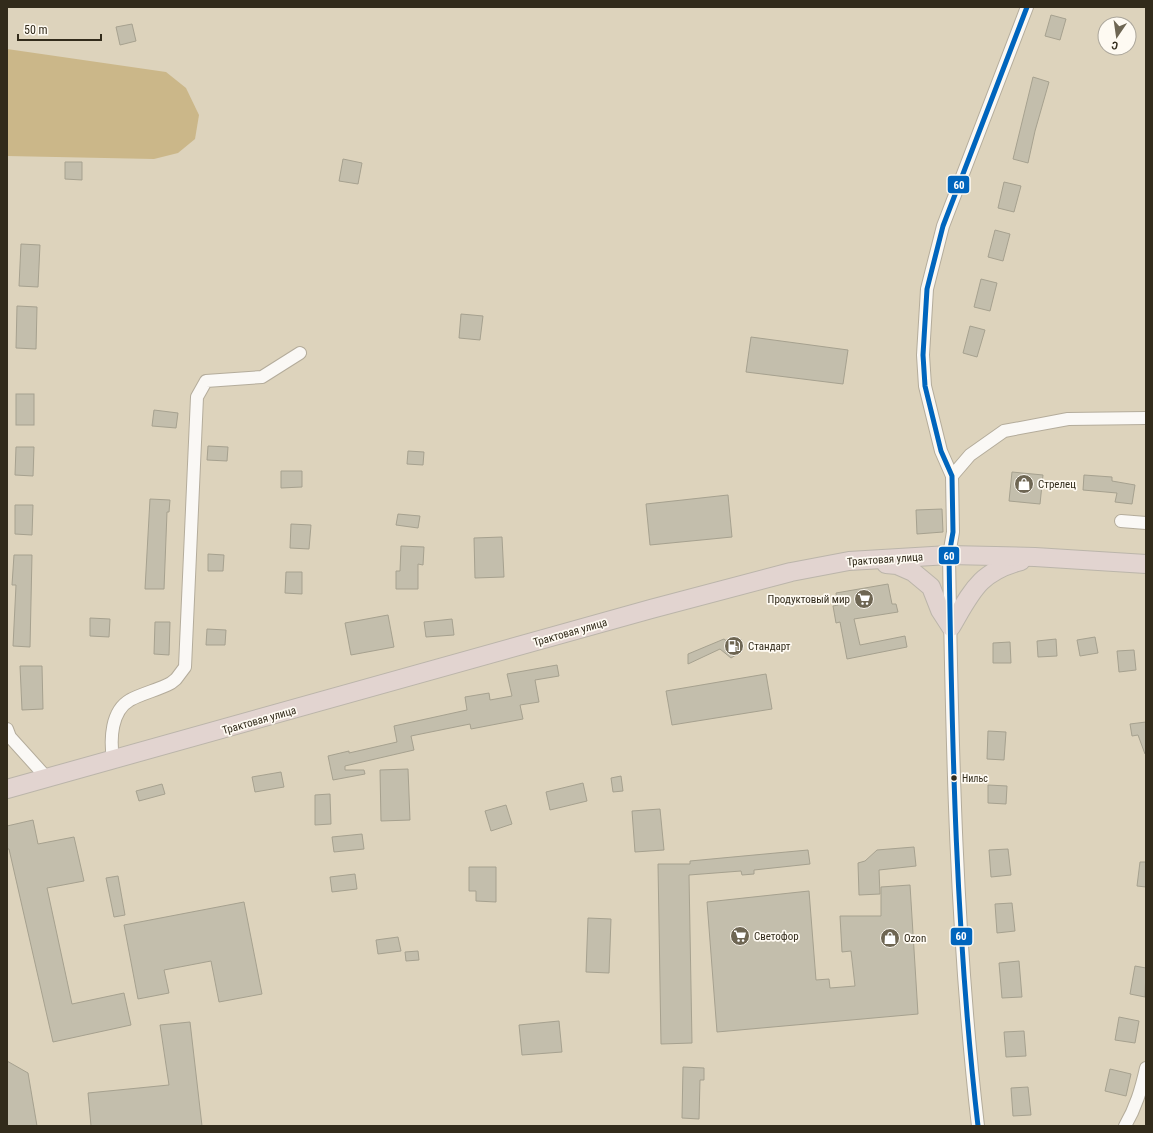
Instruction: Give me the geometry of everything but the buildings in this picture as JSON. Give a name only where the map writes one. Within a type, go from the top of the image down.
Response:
[{"type":"highway","name":"Трактовая улица","points":[[7,789],[113,759],[157,749],[747,582],[791,572],[849,561],[950,555],[1035,557],[1146,564]]},
{"type":"highway","points":[[849,561],[897,565],[913,572],[931,587],[940,610],[950,627],[972,590],[985,576],[1004,566],[1035,557]]},
{"type":"street","points":[[978,1126],[961,928],[957,854],[950,627],[950,555],[953,532],[952,476],[941,451],[925,386],[923,355],[927,289],[943,226],[1027,7]]},
{"type":"street","points":[[113,759],[110,739],[119,710],[132,699],[171,683],[185,667],[198,397],[206,381],[262,377],[300,353]]},
{"type":"street","points":[[952,476],[970,455],[1004,431],[1068,418],[1146,418]]},
{"type":"street","points":[[1121,521],[1146,524]]},
{"type":"street","points":[[7,729],[10,737],[47,778]]},
{"type":"street","points":[[1125,1126],[1140,1096],[1146,1068]]},
{"type":"shaded area","points":[[7,49],[166,72],[186,88],[199,115],[195,139],[178,153],[154,159],[7,156]]},
{"type":"transit line","name":"60","points":[[978,1126],[965,984],[956,841],[949,555],[953,532],[952,476],[941,451],[925,386],[923,355],[927,289],[943,226],[1027,7]]},
{"type":"place","name":"Стрелец","points":[[1024,484]]},
{"type":"place","name":"Продуктовый мир","points":[[864,599]]},
{"type":"place","name":"Стандарт","points":[[734,646]]},
{"type":"place","name":"Нильс","points":[[954,778]]},
{"type":"place","name":"Светофор","points":[[740,936]]},
{"type":"place","name":"Ozon","points":[[890,938]]}]
